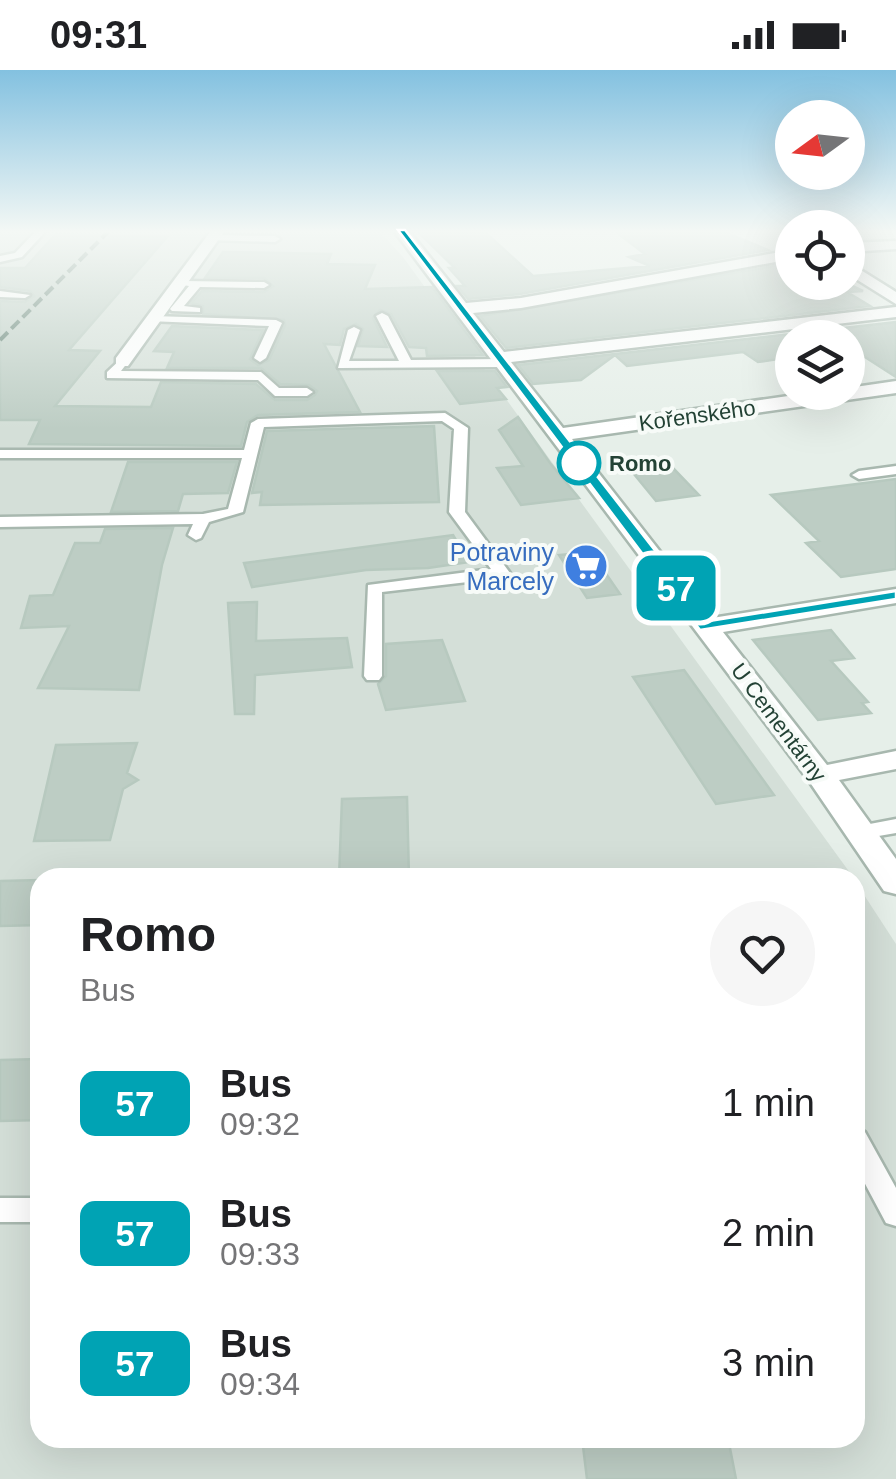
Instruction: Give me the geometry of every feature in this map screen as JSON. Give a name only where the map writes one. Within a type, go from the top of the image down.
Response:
[{"type":"street","points":[[122,362],[174,298]]},
{"type":"street","name":"U Cementárny","points":[[452,298],[820,775],[896,883]]},
{"type":"street","points":[[460,309],[555,298]]},
{"type":"street","points":[[500,360],[896,312]]},
{"type":"street","name":"Kořenského","points":[[557,435],[896,387]]},
{"type":"street","points":[[706,627],[896,596]]},
{"type":"street","points":[[820,775],[896,760]]},
{"type":"lane","points":[[181,298],[176,309],[228,311]]},
{"type":"lane","points":[[382,316],[408,366]]},
{"type":"lane","points":[[153,320],[276,324],[260,358]]},
{"type":"lane","points":[[354,330],[342,365],[408,366],[500,360]]},
{"type":"lane","points":[[122,362],[112,375],[261,376],[275,392],[308,392]]},
{"type":"lane","points":[[0,522],[203,519],[235,512],[258,424],[445,417],[461,428],[456,512],[502,573],[374,588],[372,676]]},
{"type":"lane","points":[[0,454],[250,454]]},
{"type":"lane","points":[[859,475],[896,470]]},
{"type":"lane","points":[[196,536],[203,519]]},
{"type":"lane","points":[[861,832],[896,826]]},
{"type":"lane","points":[[865,1158],[896,1214]]},
{"type":"lane","points":[[0,1210],[30,1210]]},
{"type":"shaded area","points":[[0,298],[433,298],[846,868],[30,868],[30,1448],[865,1448],[865,896],[896,944],[896,1479],[0,1479]]},
{"type":"building","points":[[31,298],[114,298],[69,350],[100,351],[55,406],[151,407],[161,382],[256,384],[275,400],[307,400],[315,395],[317,391],[309,385],[280,384],[261,368],[167,368],[174,352],[154,351],[172,326],[263,330],[250,359],[258,365],[269,360],[285,325],[284,320],[203,314],[203,306],[191,303],[196,298],[440,298],[483,355],[427,356],[426,348],[409,347],[391,314],[380,310],[373,318],[387,347],[358,346],[363,329],[356,324],[344,329],[340,345],[324,344],[360,412],[258,415],[247,422],[241,446],[29,444],[40,420],[0,420],[0,301],[25,302]]},
{"type":"building","points":[[587,298],[860,300],[870,306],[506,348],[480,316]]},
{"type":"building","points":[[896,322],[896,377],[865,357],[865,326]]},
{"type":"building","points":[[775,336],[775,360],[758,362],[743,352],[627,366],[615,355],[581,380],[533,384],[518,365]]},
{"type":"building","points":[[437,371],[495,371],[507,387],[497,388],[506,399],[460,404]]},
{"type":"building","points":[[518,417],[579,498],[521,505],[497,468],[523,466],[499,430]]},
{"type":"building","points":[[434,426],[439,502],[260,505],[262,492],[252,493],[267,431]]},
{"type":"building","points":[[128,462],[237,462],[228,493],[183,494],[178,511],[111,512]]},
{"type":"building","points":[[668,463],[699,495],[656,501],[629,468]]},
{"type":"building","points":[[896,479],[896,569],[841,577],[806,543],[819,541],[771,495]]},
{"type":"building","points":[[173,528],[162,565],[139,690],[38,688],[69,626],[21,628],[30,596],[53,595],[75,543],[100,543],[105,529]]},
{"type":"building","points":[[453,535],[469,562],[366,570],[252,587],[244,563]]},
{"type":"building","points":[[591,552],[620,594],[587,598],[559,555]]},
{"type":"building","points":[[257,602],[256,641],[347,638],[352,667],[255,675],[254,714],[235,714],[228,603]]},
{"type":"building","points":[[831,630],[854,658],[831,661],[868,702],[862,703],[871,713],[818,720],[753,640]]},
{"type":"building","points":[[442,640],[465,701],[386,710],[378,684],[386,676],[386,644]]},
{"type":"building","points":[[684,670],[774,795],[716,804],[633,677]]},
{"type":"building","points":[[137,743],[127,773],[138,780],[123,789],[110,840],[34,841],[56,745]]},
{"type":"building","points":[[407,797],[409,868],[339,868],[342,799]]},
{"type":"building","points":[[30,880],[30,925],[0,926],[0,881]]},
{"type":"building","points":[[30,1059],[30,1120],[0,1121],[0,1060]]},
{"type":"building","points":[[583,1448],[730,1448],[736,1479],[587,1479]]},
{"type":"railway","points":[[0,340],[42,298]]},
{"type":"bus line","name":"57","points":[[452,298],[706,627],[896,596]]},
{"type":"place","name":"Romo","points":[[579,463]]},
{"type":"place","name":"Potraviny Marcely","points":[[586,566]]}]
